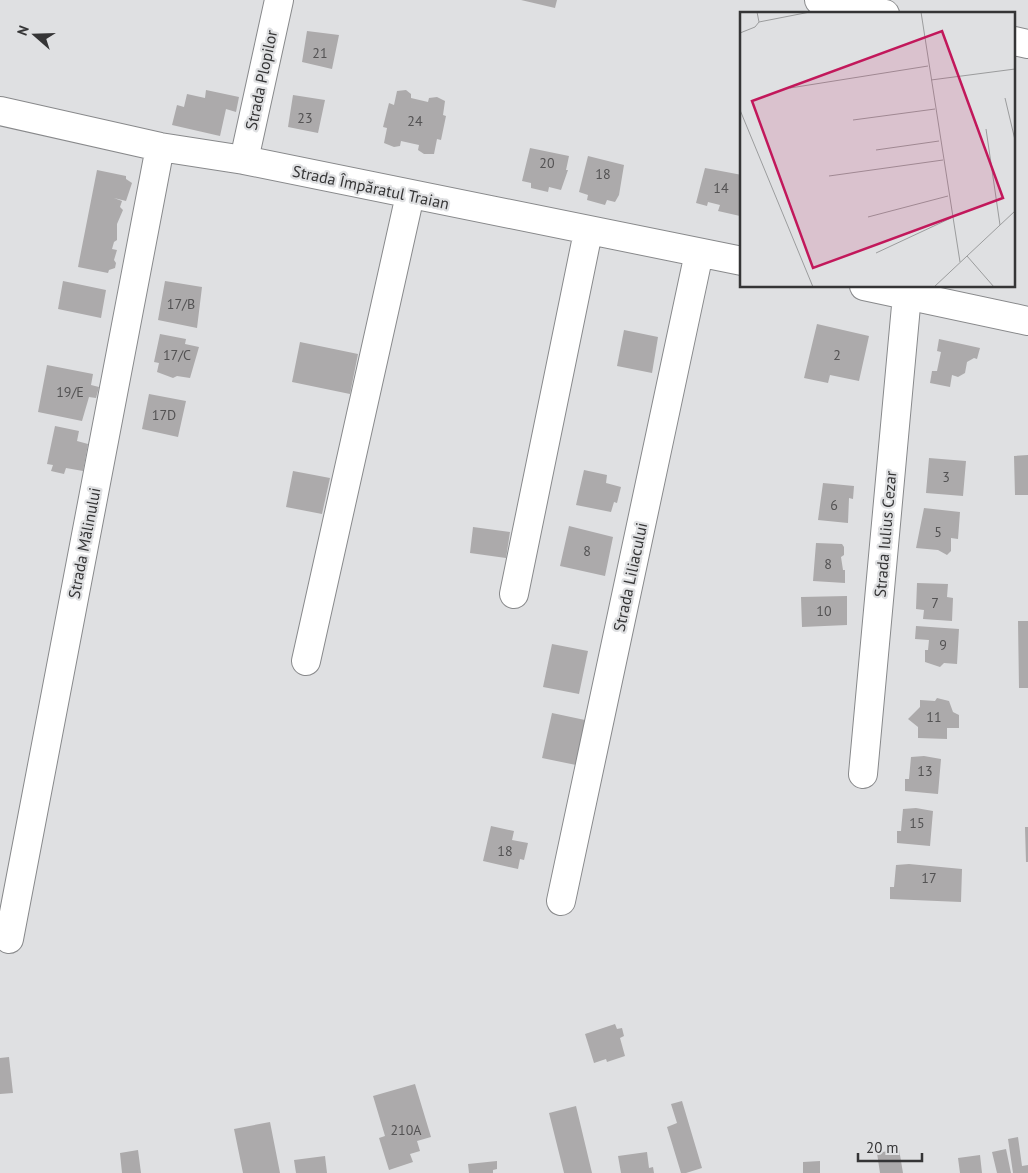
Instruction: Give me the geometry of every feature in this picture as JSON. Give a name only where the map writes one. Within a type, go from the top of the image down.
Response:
[{"type":"street","name":"Strada Plopilor","points":[[244,160],[279,0]]},
{"type":"street","points":[[819,0],[876,12]]},
{"type":"street","name":"Strada Împăratul Traian","points":[[0,111],[160,147],[244,160],[588,232],[740,261]]},
{"type":"street","name":"Strada Mălinului","points":[[9,939],[160,147]]},
{"type":"street","points":[[306,661],[410,195]]},
{"type":"street","points":[[514,594],[588,232]]},
{"type":"street","name":"Strada Liliacului","points":[[561,901],[699,252]]},
{"type":"street","points":[[874,288],[1028,322]]},
{"type":"street","name":"Strada Iulius Cezar","points":[[862,774],[907,295]]},
{"type":"building","points":[[521,0],[557,0],[555,8]]},
{"type":"building","points":[[307,31],[339,35],[332,69],[302,62]]},
{"type":"building","points":[[206,90],[239,97],[236,112],[226,109],[220,136],[172,125],[177,105],[184,107],[187,94],[205,98]]},
{"type":"building","points":[[406,90],[411,94],[411,98],[428,102],[429,98],[437,97],[445,101],[443,115],[446,116],[441,140],[437,139],[434,154],[424,154],[418,150],[419,145],[401,141],[400,146],[394,147],[384,143],[387,128],[383,127],[389,103],[394,105],[397,91]]},
{"type":"building","points":[[293,95],[325,100],[318,133],[288,127]]},
{"type":"building","points":[[530,148],[569,156],[566,170],[568,170],[561,190],[549,187],[548,192],[531,188],[531,183],[522,181]]},
{"type":"building","points":[[588,156],[624,165],[619,195],[615,202],[607,200],[605,205],[587,200],[588,195],[579,192]]},
{"type":"building","points":[[705,168],[740,175],[740,216],[718,211],[720,205],[708,202],[707,206],[696,203]]},
{"type":"building","points":[[97,170],[126,176],[126,179],[132,183],[126,201],[114,198],[122,201],[120,207],[123,210],[117,224],[117,240],[114,242],[112,249],[117,250],[114,260],[116,263],[115,268],[109,270],[108,273],[78,267]]},
{"type":"building","points":[[63,281],[106,290],[101,318],[58,309]]},
{"type":"building","points":[[165,281],[202,287],[197,328],[158,320]]},
{"type":"building","points":[[817,324],[869,336],[859,381],[830,375],[828,383],[804,378]]},
{"type":"building","points":[[624,330],[658,337],[652,373],[617,366]]},
{"type":"building","points":[[160,334],[186,339],[185,344],[199,347],[190,378],[177,376],[173,378],[157,372],[159,363],[154,362]]},
{"type":"building","points":[[939,339],[980,348],[977,359],[974,358],[967,362],[965,373],[958,377],[952,375],[950,387],[930,383],[932,371],[937,371],[941,352],[937,351]]},
{"type":"building","points":[[300,342],[358,354],[350,394],[292,382]]},
{"type":"building","points":[[47,365],[93,374],[91,385],[99,387],[96,398],[89,397],[82,421],[38,412]]},
{"type":"building","points":[[149,394],[186,401],[178,437],[142,429]]},
{"type":"building","points":[[55,426],[79,431],[77,441],[88,444],[83,471],[66,468],[64,474],[51,471],[53,465],[47,464]]},
{"type":"building","points":[[1028,455],[1028,495],[1015,495],[1014,456]]},
{"type":"building","points":[[929,458],[966,461],[963,496],[926,493]]},
{"type":"building","points":[[584,470],[607,475],[606,483],[621,487],[617,503],[614,502],[611,512],[576,505]]},
{"type":"building","points":[[293,471],[330,478],[322,514],[286,507]]},
{"type":"building","points":[[823,483],[854,486],[853,499],[849,498],[848,523],[818,520]]},
{"type":"building","points":[[924,508],[960,512],[958,539],[951,538],[951,551],[947,555],[938,550],[916,548]]},
{"type":"building","points":[[569,526],[613,537],[605,576],[560,566]]},
{"type":"building","points":[[473,527],[510,532],[506,558],[470,553]]},
{"type":"building","points":[[816,543],[842,544],[844,555],[841,557],[843,570],[845,570],[845,583],[813,581]]},
{"type":"building","points":[[917,583],[948,584],[947,597],[953,598],[952,621],[923,619],[924,610],[916,609]]},
{"type":"building","points":[[847,596],[847,625],[802,627],[801,597]]},
{"type":"building","points":[[1018,621],[1028,621],[1028,688],[1019,688]]},
{"type":"building","points":[[916,626],[959,629],[957,664],[944,663],[940,667],[925,662],[925,650],[928,650],[929,640],[915,639]]},
{"type":"building","points":[[552,644],[588,651],[579,694],[543,687]]},
{"type":"building","points":[[937,698],[949,701],[953,712],[959,715],[959,728],[947,728],[947,739],[918,738],[918,727],[908,719],[920,707],[920,700],[935,701]]},
{"type":"building","points":[[552,713],[585,720],[576,765],[542,758]]},
{"type":"building","points":[[924,756],[941,759],[938,794],[905,791],[905,779],[909,779],[911,757]]},
{"type":"building","points":[[916,808],[933,811],[930,846],[897,843],[897,831],[901,831],[903,809]]},
{"type":"building","points":[[491,826],[514,831],[512,840],[528,843],[524,860],[520,859],[518,869],[483,861]]},
{"type":"building","points":[[1025,827],[1028,827],[1028,862],[1026,862]]},
{"type":"building","points":[[909,864],[962,869],[961,902],[890,899],[890,887],[894,887],[896,865]]},
{"type":"building","points":[[615,1024],[617,1029],[622,1028],[624,1036],[620,1038],[625,1056],[607,1062],[606,1059],[594,1063],[585,1034]]},
{"type":"building","points":[[9,1057],[13,1093],[0,1094],[0,1058]]},
{"type":"building","points":[[415,1084],[431,1137],[417,1141],[420,1151],[410,1154],[413,1162],[389,1170],[379,1138],[385,1136],[373,1096]]},
{"type":"building","points":[[682,1101],[702,1168],[686,1173],[681,1173],[667,1127],[677,1123],[671,1104]]},
{"type":"building","points":[[576,1106],[592,1173],[564,1173],[549,1113]]},
{"type":"building","points":[[270,1122],[280,1173],[243,1173],[234,1129]]},
{"type":"building","points":[[1018,1137],[1022,1166],[1028,1165],[1028,1173],[1013,1173],[1008,1139]]},
{"type":"building","points":[[899,1149],[903,1173],[880,1173],[877,1153]]},
{"type":"building","points":[[1006,1149],[1011,1173],[997,1173],[992,1152]]},
{"type":"building","points":[[138,1150],[141,1173],[122,1173],[120,1153]]},
{"type":"building","points":[[647,1152],[649,1168],[653,1167],[654,1173],[621,1173],[618,1156]]},
{"type":"building","points":[[980,1155],[982,1173],[960,1173],[958,1158]]},
{"type":"building","points":[[325,1156],[327,1173],[296,1173],[294,1160]]},
{"type":"building","points":[[497,1161],[497,1169],[493,1170],[493,1173],[469,1173],[468,1164]]},
{"type":"building","points":[[820,1161],[820,1173],[803,1173],[803,1162]]}]
